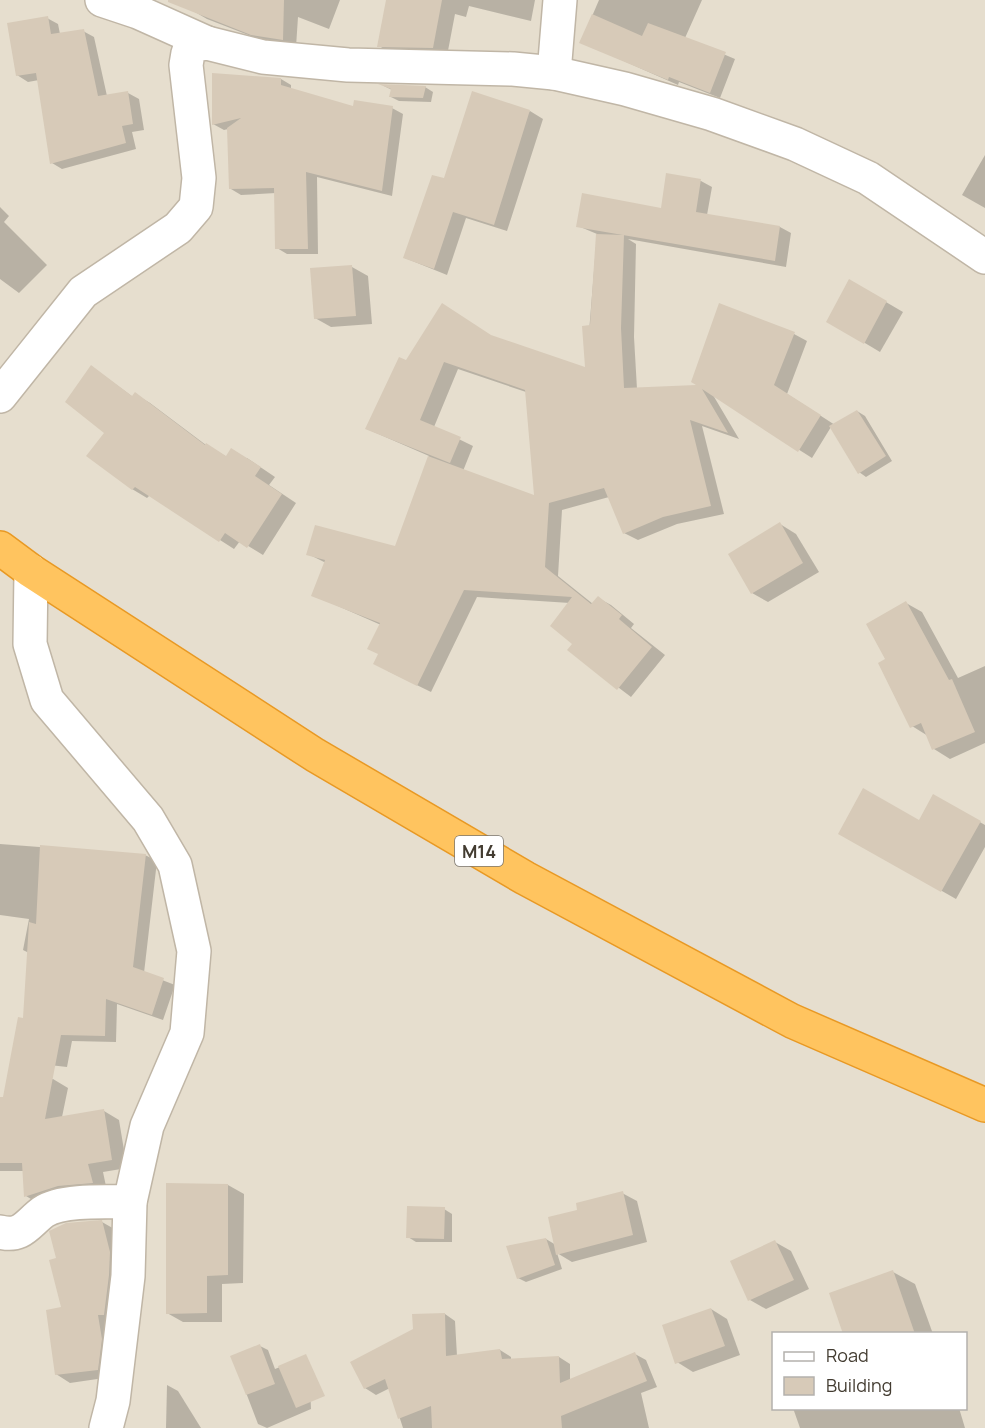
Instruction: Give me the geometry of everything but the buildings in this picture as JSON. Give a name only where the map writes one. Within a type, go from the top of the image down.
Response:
[{"type":"highway","name":"M14","points":[[0,548],[31,571],[315,755],[525,878],[792,1021],[985,1105]]},
{"type":"street","points":[[102,0],[138,12],[207,43],[263,57],[337,64],[554,73],[625,89],[712,114],[795,144],[868,178],[985,257]]},
{"type":"street","points":[[554,73],[560,0]]},
{"type":"street","points":[[0,396],[83,292],[178,228],[196,207],[199,178],[186,65],[188,53],[195,45],[207,43]]},
{"type":"street","points":[[31,571],[30,644],[47,700],[148,819],[175,865],[194,951],[187,1034],[147,1126],[130,1202],[128,1276],[113,1401],[106,1428]]},
{"type":"street","points":[[0,1232],[8,1234],[24,1231],[44,1212],[58,1207],[93,1202],[130,1202]]},
{"type":"shaded area","points":[[0,0],[985,0],[985,1428],[0,1428]]}]
